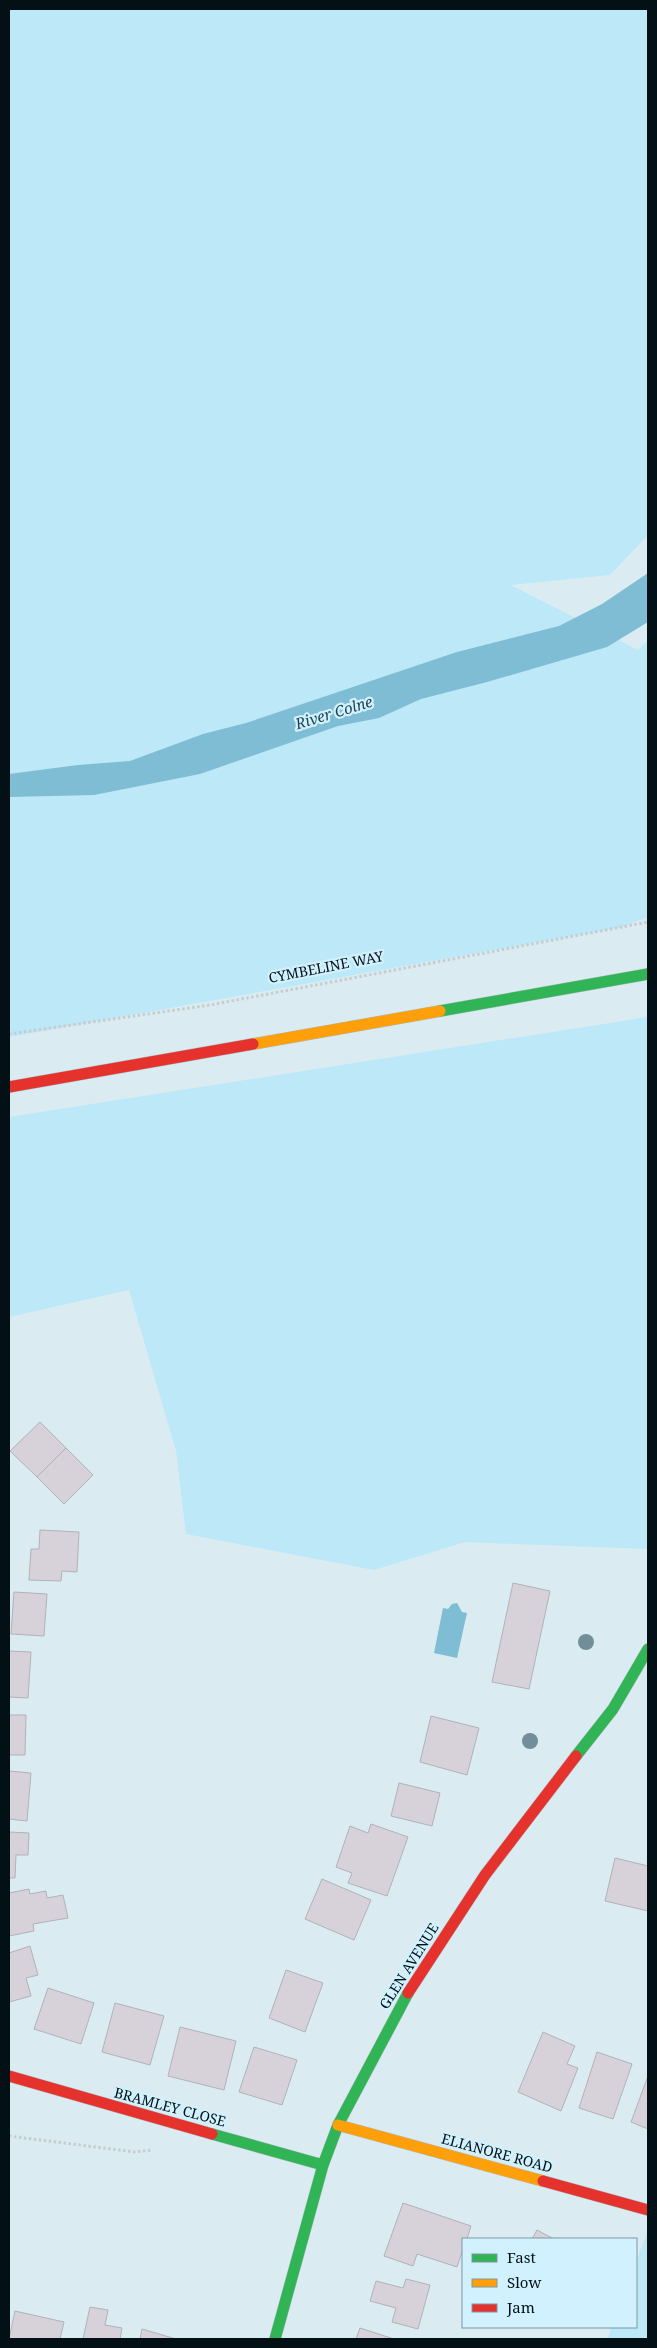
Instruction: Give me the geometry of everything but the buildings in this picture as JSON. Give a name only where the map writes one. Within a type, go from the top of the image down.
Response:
[{"type":"street","points":[[9,1087],[648,974]]},
{"type":"street","name":"GLEN AVENUE","points":[[275,2339],[323,2165],[338,2125],[407,1994],[485,1875],[613,1710],[648,1649]]},
{"type":"street","name":"BRAMLEY CLOSE","points":[[9,2076],[168,2123],[323,2165]]},
{"type":"street","name":"ELIANORE ROAD","points":[[338,2125],[648,2210]]},
{"type":"path","name":"CYMBELINE WAY","points":[[9,1034],[210,1005],[648,922]]},
{"type":"path","points":[[9,2136],[135,2152],[154,2150]]},
{"type":"shaded area","points":[[9,9],[648,9],[648,535],[610,575],[511,585],[638,650],[648,641],[648,917],[622,927],[9,1037]]},
{"type":"shaded area","points":[[648,1017],[648,1549],[465,1542],[374,1570],[186,1534],[176,1451],[129,1290],[9,1317],[9,1117]]},
{"type":"shaded area","points":[[648,2230],[648,2339],[607,2339],[612,2328],[637,2328],[637,2259]]},
{"type":"water","name":"River Colne","points":[[648,573],[648,622],[607,647],[421,699],[379,718],[338,726],[200,774],[94,795],[9,797],[9,774],[78,765],[130,761],[203,734],[246,723],[457,652],[559,626],[602,604]]},
{"type":"water","points":[[457,1603],[462,1612],[467,1613],[457,1658],[434,1653],[443,1608],[448,1609],[452,1604]]},
{"type":"traffic: fast","points":[[440,1011],[648,974]]},
{"type":"traffic: fast","points":[[576,1756],[613,1709],[648,1649]]},
{"type":"traffic: fast","points":[[275,2339],[323,2165],[338,2125],[408,1993]]},
{"type":"traffic: fast","points":[[212,2134],[323,2165]]},
{"type":"traffic: slow","points":[[253,1044],[440,1011]]},
{"type":"traffic: slow","points":[[338,2125],[543,2181]]},
{"type":"traffic: jam","points":[[9,1087],[253,1044]]},
{"type":"traffic: jam","points":[[408,1993],[485,1875],[576,1756]]},
{"type":"traffic: jam","points":[[9,2076],[212,2134]]},
{"type":"traffic: jam","points":[[543,2181],[648,2210]]}]
